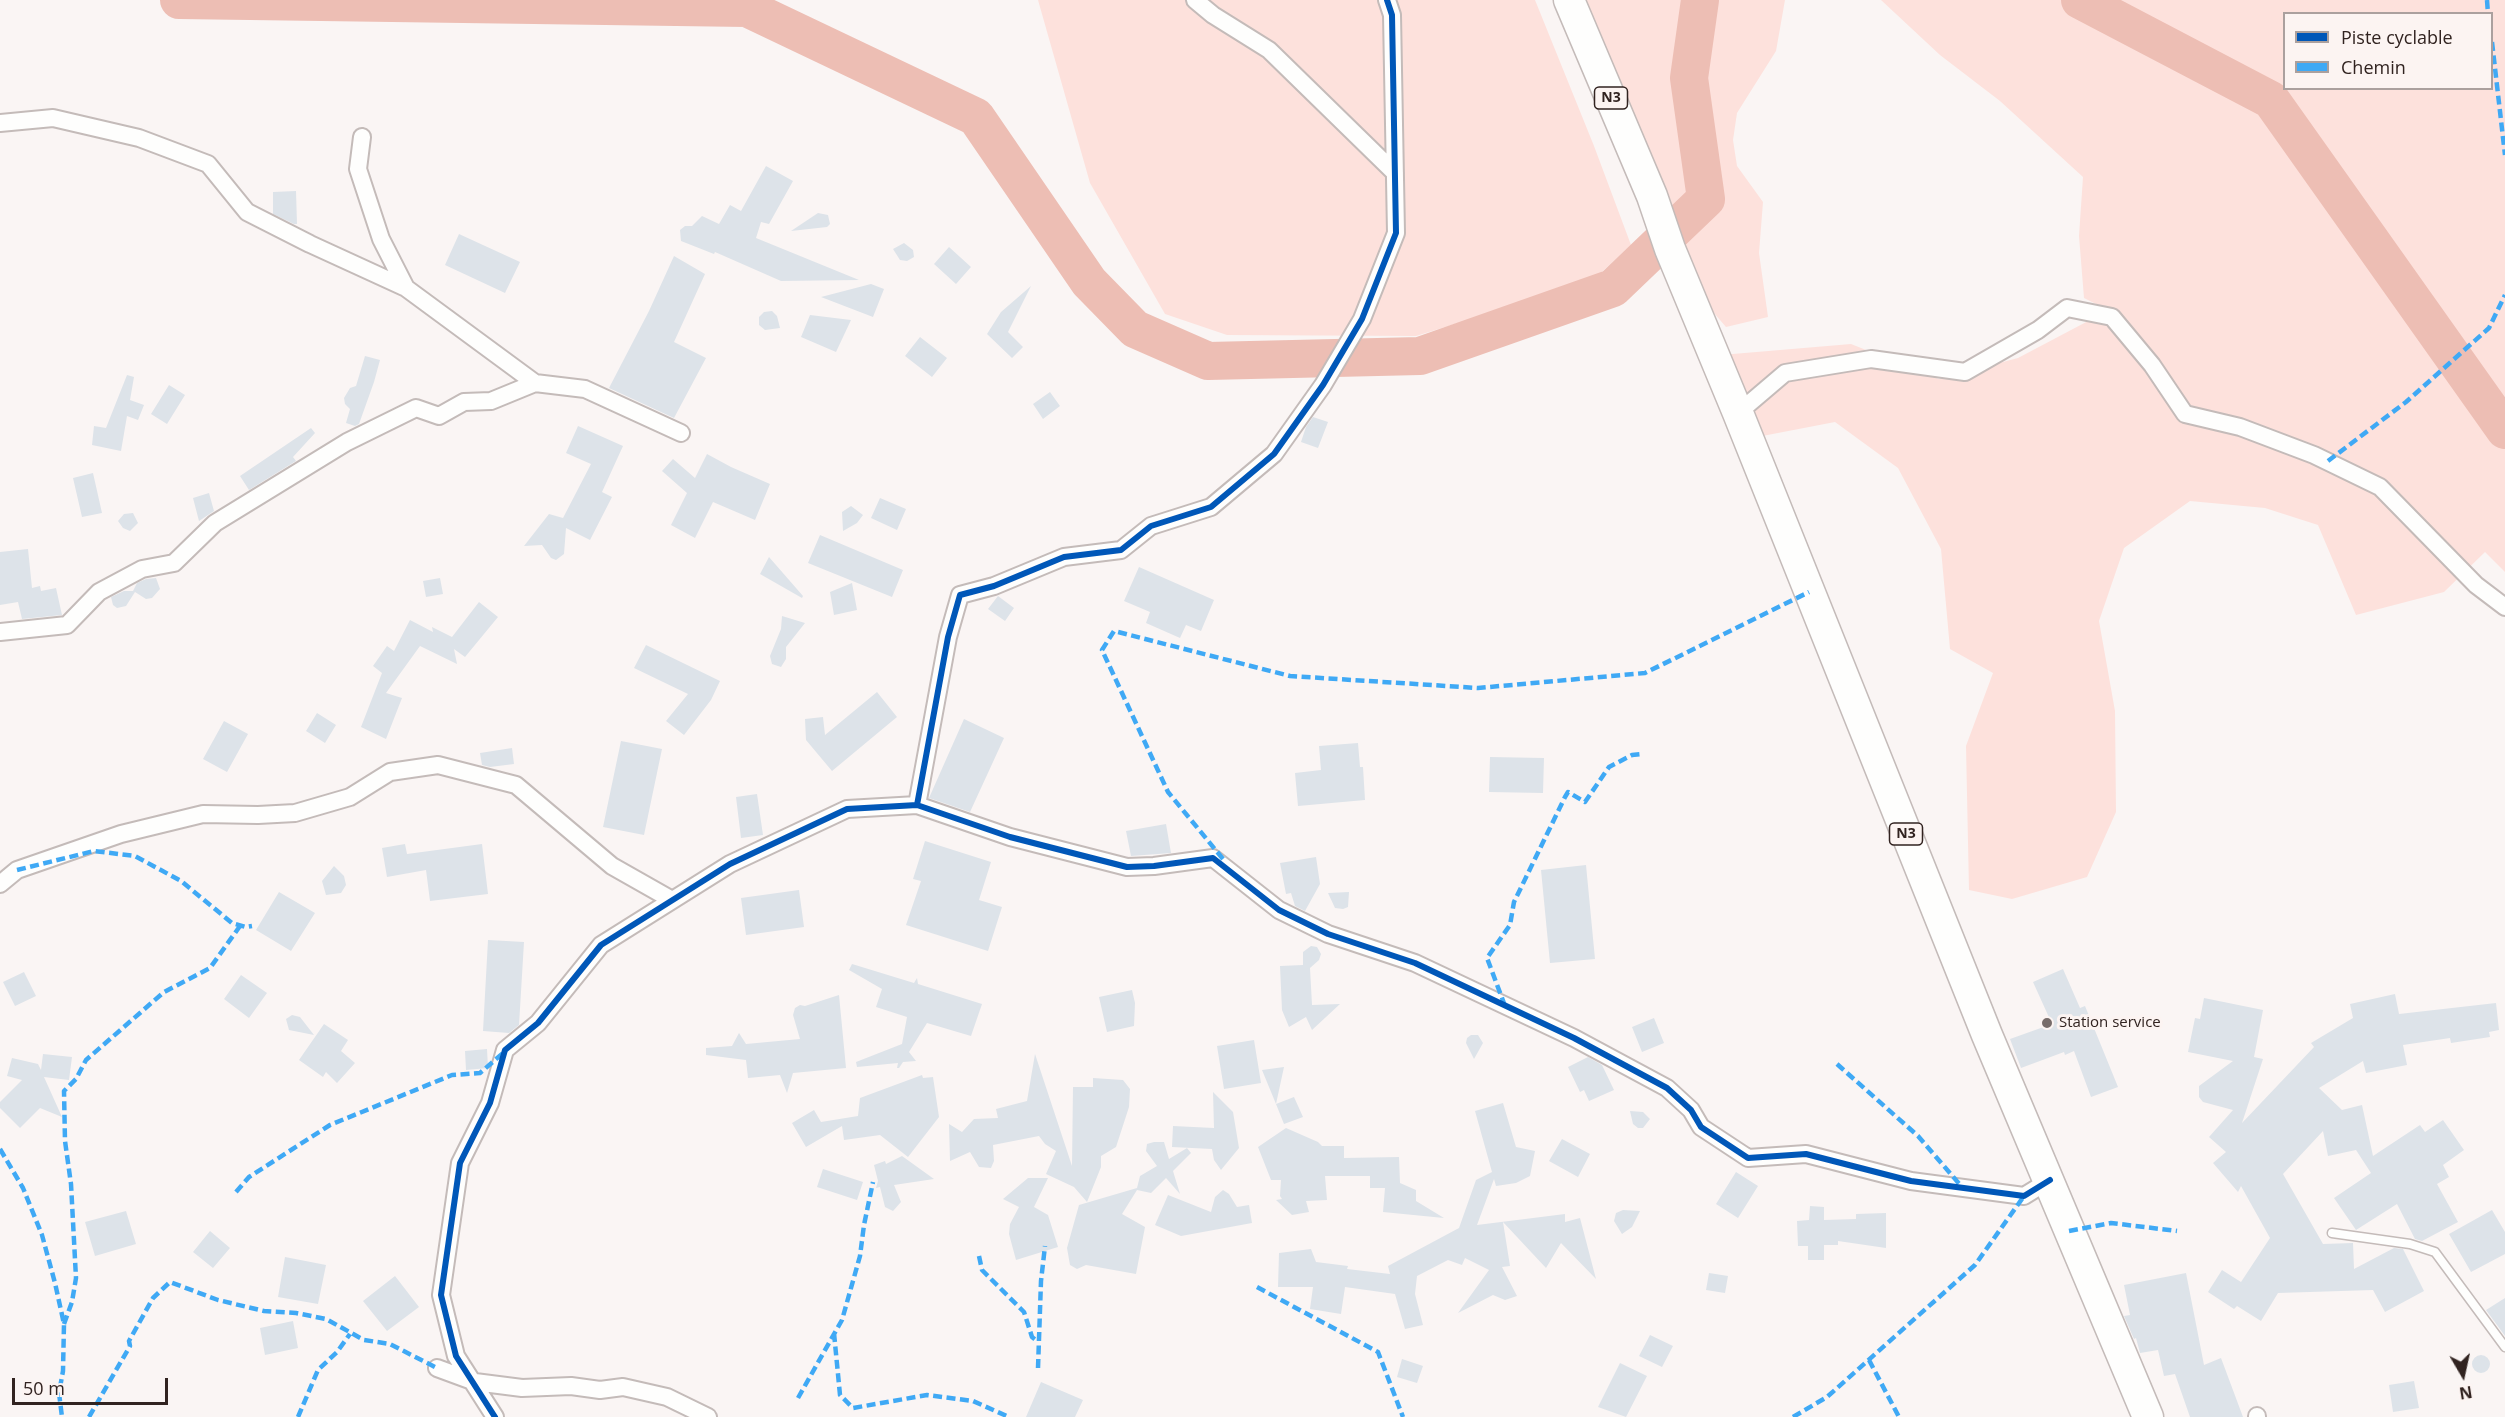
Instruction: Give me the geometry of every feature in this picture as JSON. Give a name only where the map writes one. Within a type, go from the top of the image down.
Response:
[{"type":"highway","name":"N3","points":[[1569,0],[1652,196],[1670,249],[1987,1035],[2148,1417]]},
{"type":"street","points":[[1195,0],[1213,15],[1269,50],[1395,174]]},
{"type":"street","points":[[917,805],[948,637],[960,595],[994,586],[1064,557],[1121,550],[1151,526],[1211,507],[1274,454],[1323,385],[1362,319],[1396,233],[1392,15],[1387,0]]},
{"type":"street","points":[[0,123],[53,118],[139,138],[208,164],[248,212],[310,244],[406,288],[535,383]]},
{"type":"street","points":[[362,137],[358,169],[381,239],[406,288]]},
{"type":"street","points":[[1738,413],[1785,373],[1871,359],[1965,372],[2038,330],[2067,308],[2112,317],[2152,365],[2185,414],[2240,428],[2314,454],[2380,487],[2476,585],[2505,607]]},
{"type":"street","points":[[0,632],[67,625],[99,592],[142,569],[174,563],[215,523],[347,442],[416,408],[439,416],[464,402],[491,401],[535,383],[585,388],[681,433]]},
{"type":"street","points":[[0,884],[17,870],[121,834],[203,814],[295,813],[350,797],[390,772],[438,765],[516,785],[612,866],[672,900]]},
{"type":"street","points":[[495,1417],[475,1382],[456,1356],[441,1295],[460,1163],[490,1103],[505,1050],[538,1023],[601,945],[730,864],[847,810],[917,805],[1010,837],[1127,867],[1154,866],[1213,858],[1279,910],[1328,934],[1415,963],[1574,1038],[1667,1088],[1691,1110],[1701,1127],[1748,1158],[1806,1154],[1911,1181],[2024,1196],[2050,1180]]},
{"type":"street","points":[[437,1368],[475,1382],[522,1388],[571,1386],[600,1390],[623,1387],[667,1397],[708,1417]]},
{"type":"lane","points":[[2332,1233],[2410,1244],[2435,1252],[2505,1347]]},
{"type":"shaded area","points":[[1038,0],[1535,0],[1631,245],[1591,282],[1416,336],[1227,335],[1165,314],[1090,183]]},
{"type":"shaded area","points":[[1577,0],[1785,0],[1776,51],[1737,113],[1733,140],[1737,166],[1763,202],[1759,253],[1768,317],[1726,327],[1666,257]]},
{"type":"shaded area","points":[[1881,0],[2505,0],[2505,572],[2485,552],[2444,592],[2356,615],[2318,525],[2265,508],[2190,501],[2124,548],[2099,621],[2115,711],[2116,812],[2087,877],[2012,899],[1969,890],[1966,746],[1993,673],[1950,649],[1941,549],[1898,468],[1835,422],[1752,438],[1721,355],[1851,344],[1939,379],[2018,358],[2090,320],[2128,320],[2084,298],[2079,236],[2083,177],[2000,101],[1940,55]]},
{"type":"building","points":[[766,166],[793,181],[769,224],[761,222],[756,238],[859,280],[781,281],[715,252],[714,254],[681,241],[680,230],[685,226],[692,226],[702,216],[719,224],[730,205],[741,211]]},
{"type":"building","points":[[296,191],[297,224],[294,224],[273,214],[273,192]]},
{"type":"building","points":[[818,213],[828,215],[830,224],[827,227],[791,231]]},
{"type":"building","points":[[459,234],[520,262],[505,293],[445,265]]},
{"type":"building","points":[[904,243],[913,250],[914,257],[907,261],[900,260],[893,249]]},
{"type":"building","points":[[949,247],[971,267],[956,284],[934,264]]},
{"type":"building","points":[[674,256],[705,274],[674,342],[706,358],[674,418],[609,388],[649,311]]},
{"type":"building","points":[[871,284],[884,289],[873,317],[821,297]]},
{"type":"building","points":[[1031,286],[1008,332],[1023,347],[1012,358],[987,334],[1001,312]]},
{"type":"building","points":[[772,311],[777,316],[780,328],[765,330],[759,325],[759,317],[764,312]]},
{"type":"building","points":[[810,315],[851,320],[836,352],[801,337]]},
{"type":"building","points":[[920,337],[947,358],[932,377],[905,356]]},
{"type":"building","points":[[365,356],[380,360],[359,424],[355,426],[346,423],[350,409],[345,404],[344,398],[350,388],[356,386]]},
{"type":"building","points":[[127,375],[134,377],[130,400],[144,405],[138,420],[127,416],[121,451],[92,445],[94,426],[106,428]]},
{"type":"building","points":[[169,385],[185,395],[167,424],[151,414]]},
{"type":"building","points":[[1050,392],[1060,406],[1043,419],[1033,404]]},
{"type":"building","points":[[1313,417],[1328,422],[1318,448],[1301,442],[1306,427]]},
{"type":"building","points":[[578,426],[623,446],[602,492],[612,497],[590,540],[566,528],[564,554],[556,560],[551,558],[542,545],[524,546],[549,514],[563,518],[591,464],[566,453]]},
{"type":"building","points":[[311,428],[315,433],[293,457],[296,461],[249,490],[240,476]]},
{"type":"building","points":[[707,454],[770,484],[755,520],[713,502],[695,538],[671,525],[687,493],[662,471],[673,459],[695,478]]},
{"type":"building","points":[[93,473],[102,513],[82,517],[73,478]]},
{"type":"building","points":[[209,493],[214,511],[199,521],[193,498]]},
{"type":"building","points":[[880,498],[906,509],[897,530],[871,518]]},
{"type":"building","points":[[851,506],[863,515],[857,523],[843,531],[842,512]]},
{"type":"building","points":[[133,513],[138,523],[130,531],[123,528],[118,521],[124,514]]},
{"type":"building","points":[[820,535],[903,570],[892,597],[808,563]]},
{"type":"building","points":[[28,549],[32,588],[40,586],[41,591],[56,588],[62,615],[22,619],[18,602],[0,605],[0,552]]},
{"type":"building","points":[[769,557],[803,596],[802,598],[760,574]]},
{"type":"building","points":[[1139,567],[1214,600],[1201,631],[1186,625],[1180,638],[1146,623],[1150,612],[1124,601]]},
{"type":"building","points":[[156,578],[160,589],[152,598],[146,599],[135,592],[126,606],[117,608],[113,605],[111,597],[124,591],[133,591],[137,583]]},
{"type":"building","points":[[440,578],[443,594],[426,597],[423,581]]},
{"type":"building","points":[[852,583],[857,610],[834,615],[830,592]]},
{"type":"building","points":[[998,596],[1014,608],[1005,621],[988,609]]},
{"type":"building","points":[[479,602],[498,617],[465,657],[454,649],[457,664],[420,646],[386,693],[402,698],[386,739],[361,727],[382,673],[373,666],[387,646],[394,651],[410,620],[433,632],[432,627],[452,637]]},
{"type":"building","points":[[782,616],[805,623],[786,647],[786,659],[781,667],[772,664],[770,656],[781,629]]},
{"type":"building","points":[[646,645],[720,681],[711,700],[684,735],[666,721],[688,694],[634,668]]},
{"type":"building","points":[[877,692],[897,717],[832,771],[806,740],[805,719],[823,717],[825,735]]},
{"type":"building","points":[[317,713],[336,725],[325,743],[306,731]]},
{"type":"building","points":[[964,719],[1004,738],[970,812],[929,798]]},
{"type":"building","points":[[224,721],[248,734],[227,772],[203,759]]},
{"type":"building","points":[[621,741],[662,749],[644,835],[603,827]]},
{"type":"building","points":[[1358,743],[1360,767],[1363,767],[1365,800],[1298,806],[1295,773],[1321,770],[1319,746]]},
{"type":"building","points":[[512,748],[514,764],[490,767],[482,765],[480,753]]},
{"type":"building","points":[[1490,757],[1544,758],[1543,793],[1489,792]]},
{"type":"building","points":[[757,794],[763,835],[741,838],[736,797]]},
{"type":"building","points":[[1166,824],[1171,853],[1131,856],[1126,831]]},
{"type":"building","points":[[925,841],[991,862],[979,900],[1002,907],[988,951],[906,925],[921,881],[913,879]]},
{"type":"building","points":[[405,844],[407,854],[482,844],[488,894],[430,901],[426,870],[387,877],[382,848]]},
{"type":"building","points":[[1316,857],[1320,884],[1305,911],[1295,906],[1291,893],[1286,894],[1280,863]]},
{"type":"building","points":[[1586,865],[1595,959],[1550,963],[1541,870]]},
{"type":"building","points":[[334,866],[344,876],[346,885],[341,893],[326,895],[322,881]]},
{"type":"building","points":[[799,890],[804,927],[746,935],[741,898]]},
{"type":"building","points":[[279,892],[315,913],[291,951],[256,930]]},
{"type":"building","points":[[1349,892],[1348,907],[1335,908],[1328,893]]},
{"type":"building","points":[[488,940],[524,942],[519,1025],[509,1033],[483,1031]]},
{"type":"building","points":[[1311,946],[1317,947],[1321,954],[1319,960],[1310,968],[1312,1005],[1340,1004],[1312,1030],[1306,1017],[1289,1027],[1282,1010],[1280,966],[1303,965],[1303,952]]},
{"type":"building","points":[[852,964],[914,983],[917,978],[918,984],[982,1004],[971,1036],[927,1023],[909,1052],[916,1061],[903,1062],[899,1068],[897,1068],[898,1063],[857,1067],[856,1062],[902,1044],[907,1017],[876,1007],[882,989],[849,970]]},
{"type":"building","points":[[2063,969],[2080,1008],[2085,1006],[2118,1087],[2091,1097],[2074,1051],[2065,1055],[2064,1052],[2021,1068],[2010,1039],[2052,1024],[2033,982]]},
{"type":"building","points":[[24,972],[36,996],[15,1006],[3,982]]},
{"type":"building","points":[[241,975],[267,993],[249,1018],[224,999]]},
{"type":"building","points":[[1132,990],[1135,1003],[1134,1026],[1107,1032],[1099,997]]},
{"type":"building","points":[[2395,994],[2399,1014],[2496,1003],[2499,1030],[2489,1032],[2490,1037],[2451,1043],[2450,1038],[2403,1045],[2407,1065],[2366,1073],[2363,1061],[2319,1088],[2342,1110],[2362,1105],[2373,1156],[2420,1125],[2425,1132],[2443,1120],[2464,1150],[2443,1165],[2449,1177],[2437,1184],[2458,1222],[2422,1241],[2415,1239],[2397,1204],[2356,1230],[2334,1198],[2371,1173],[2356,1150],[2328,1156],[2323,1131],[2283,1174],[2323,1244],[2353,1243],[2354,1269],[2394,1248],[2403,1249],[2424,1291],[2385,1312],[2373,1290],[2278,1293],[2261,1321],[2237,1306],[2234,1309],[2208,1292],[2222,1270],[2241,1282],[2270,1238],[2241,1186],[2238,1192],[2213,1163],[2226,1152],[2209,1137],[2233,1110],[2203,1102],[2199,1097],[2199,1086],[2233,1061],[2188,1052],[2195,1018],[2200,1019],[2204,998],[2263,1010],[2254,1057],[2263,1059],[2242,1123],[2314,1047],[2311,1043],[2353,1018],[2350,1004]]},
{"type":"building","points":[[839,995],[846,1068],[793,1073],[787,1093],[780,1075],[748,1078],[746,1060],[706,1055],[706,1048],[732,1046],[739,1033],[746,1044],[800,1039],[793,1015],[795,1008]]},
{"type":"building","points":[[292,1015],[300,1017],[314,1035],[289,1030],[286,1019]]},
{"type":"building","points":[[1654,1018],[1664,1043],[1642,1052],[1632,1027]]},
{"type":"building","points":[[324,1024],[348,1040],[341,1051],[355,1063],[337,1083],[326,1072],[323,1077],[299,1060]]},
{"type":"building","points":[[1471,1035],[1478,1035],[1483,1043],[1474,1059],[1466,1043],[1467,1038]]},
{"type":"building","points":[[1254,1040],[1261,1083],[1224,1089],[1217,1046]]},
{"type":"building","points":[[487,1049],[488,1068],[466,1070],[465,1051]]},
{"type":"building","points":[[43,1054],[72,1057],[69,1080],[44,1077],[62,1117],[40,1108],[20,1128],[0,1108],[0,1102],[22,1080],[7,1076],[12,1058],[38,1064],[41,1070]]},
{"type":"building","points":[[1035,1054],[1072,1166],[1073,1087],[1093,1087],[1093,1078],[1123,1080],[1130,1089],[1129,1107],[1116,1147],[1101,1156],[1101,1167],[1087,1202],[1074,1187],[1046,1174],[1056,1151],[1045,1144],[1039,1136],[993,1145],[994,1161],[991,1168],[979,1167],[970,1152],[950,1161],[949,1124],[962,1132],[974,1119],[998,1118],[996,1109],[1027,1101]]},
{"type":"building","points":[[1588,1057],[1602,1065],[1614,1090],[1589,1101],[1584,1090],[1580,1092],[1568,1067]]},
{"type":"building","points":[[1284,1067],[1276,1104],[1262,1070]]},
{"type":"building","points":[[922,1075],[923,1078],[933,1077],[939,1117],[908,1157],[880,1135],[844,1140],[842,1126],[806,1147],[792,1123],[814,1110],[821,1122],[858,1116],[860,1098]]},
{"type":"building","points":[[1213,1092],[1233,1112],[1239,1148],[1221,1170],[1214,1160],[1212,1149],[1172,1147],[1173,1126],[1214,1128]]},
{"type":"building","points":[[1294,1097],[1303,1117],[1284,1124],[1276,1104]]},
{"type":"building","points":[[1503,1103],[1516,1147],[1535,1151],[1530,1176],[1516,1183],[1496,1186],[1494,1179],[1477,1225],[1565,1214],[1565,1222],[1580,1218],[1596,1279],[1561,1243],[1546,1268],[1503,1222],[1510,1266],[1502,1267],[1517,1296],[1505,1300],[1493,1295],[1458,1313],[1489,1270],[1465,1258],[1462,1265],[1448,1260],[1417,1276],[1415,1294],[1423,1325],[1405,1329],[1395,1294],[1345,1287],[1341,1314],[1310,1309],[1313,1287],[1278,1287],[1279,1253],[1311,1249],[1316,1262],[1348,1266],[1347,1269],[1390,1274],[1388,1266],[1459,1228],[1476,1180],[1492,1172],[1475,1111]]},
{"type":"building","points":[[1630,1111],[1643,1112],[1650,1119],[1643,1128],[1638,1128],[1633,1124]]},
{"type":"building","points":[[1286,1128],[1322,1146],[1344,1146],[1344,1158],[1399,1157],[1400,1183],[1416,1190],[1416,1201],[1444,1218],[1383,1212],[1385,1188],[1370,1188],[1370,1176],[1325,1176],[1327,1200],[1306,1201],[1309,1212],[1292,1215],[1276,1200],[1282,1199],[1280,1196],[1281,1180],[1271,1180],[1258,1147]]},
{"type":"building","points":[[1562,1139],[1590,1154],[1578,1177],[1549,1161]]},
{"type":"building","points":[[1164,1142],[1169,1159],[1187,1148],[1191,1153],[1173,1171],[1180,1194],[1166,1178],[1151,1193],[1137,1190],[1122,1214],[1145,1227],[1136,1274],[1086,1265],[1077,1269],[1070,1265],[1067,1248],[1079,1205],[1137,1188],[1140,1176],[1157,1166],[1146,1151],[1147,1144]]},
{"type":"building","points":[[902,1156],[934,1179],[894,1185],[901,1202],[893,1211],[885,1207],[880,1187],[876,1188],[878,1181],[874,1165],[885,1161],[886,1164]]},
{"type":"building","points":[[823,1169],[863,1182],[857,1200],[817,1187]]},
{"type":"building","points":[[1736,1172],[1758,1186],[1738,1218],[1716,1204]]},
{"type":"building","points":[[1028,1178],[1048,1178],[1034,1207],[1048,1215],[1058,1247],[1016,1260],[1009,1234],[1010,1224],[1019,1207],[1003,1199]]},
{"type":"building","points":[[1223,1190],[1229,1194],[1237,1207],[1249,1205],[1252,1223],[1181,1236],[1155,1225],[1168,1195],[1211,1212],[1215,1197]]},
{"type":"building","points":[[1810,1206],[1824,1207],[1824,1220],[1856,1219],[1856,1214],[1886,1213],[1886,1248],[1838,1241],[1838,1245],[1824,1245],[1824,1260],[1808,1260],[1808,1246],[1798,1246],[1797,1221],[1809,1220]]},
{"type":"building","points":[[1623,1210],[1640,1211],[1632,1227],[1622,1234],[1614,1221],[1616,1213]]},
{"type":"building","points":[[2492,1210],[2505,1232],[2505,1254],[2471,1272],[2449,1234]]},
{"type":"building","points":[[126,1211],[136,1244],[95,1256],[85,1222]]},
{"type":"building","points":[[210,1231],[230,1248],[213,1268],[193,1252]]},
{"type":"building","points":[[285,1257],[326,1265],[318,1304],[278,1297]]},
{"type":"building","points":[[1709,1273],[1728,1276],[1725,1293],[1706,1290]]},
{"type":"building","points":[[2186,1273],[2204,1365],[2221,1358],[2243,1417],[2190,1417],[2175,1374],[2164,1376],[2158,1350],[2140,1353],[2136,1338],[2134,1339],[2124,1316],[2130,1315],[2124,1285]]},
{"type":"building","points":[[395,1276],[419,1307],[387,1331],[363,1301]]},
{"type":"building","points":[[2505,1298],[2505,1336],[2486,1310]]},
{"type":"building","points":[[293,1321],[298,1348],[265,1355],[260,1328]]},
{"type":"building","points":[[1650,1335],[1673,1346],[1662,1367],[1639,1356]]},
{"type":"building","points":[[2481,1355],[2487,1358],[2490,1364],[2487,1370],[2481,1373],[2475,1370],[2472,1364],[2475,1358]]},
{"type":"building","points":[[1402,1359],[1423,1366],[1417,1383],[1397,1377]]},
{"type":"building","points":[[1620,1363],[1647,1376],[1626,1417],[1598,1407]]},
{"type":"building","points":[[2414,1381],[2419,1408],[2393,1412],[2389,1385]]},
{"type":"building","points":[[1041,1382],[1083,1400],[1075,1417],[1026,1417]]},
{"type":"waterway","points":[[179,0],[747,8],[976,117],[1089,282],[1135,329],[1208,361],[1420,356],[1613,288],[1706,199],[1689,78],[1700,0]]},
{"type":"waterway","points":[[2080,0],[2271,100],[2505,430]]},
{"type":"marked path","points":[[2487,0],[2488,12]]},
{"type":"marked path","points":[[2493,51],[2505,155]]},
{"type":"marked path","points":[[2328,461],[2406,402],[2489,328],[2505,295]]},
{"type":"marked path","points":[[1223,859],[1168,792],[1102,650],[1114,631],[1290,676],[1478,688],[1645,673],[1809,592]]},
{"type":"marked path","points":[[1505,1006],[1487,958],[1510,925],[1514,902],[1565,797],[1568,792],[1585,802],[1609,767],[1632,755],[1641,754]]},
{"type":"marked path","points":[[17,870],[94,851],[135,856],[181,881],[232,923],[246,927],[252,926]]},
{"type":"marked path","points":[[64,1324],[72,1302],[76,1278],[71,1184],[65,1141],[64,1091],[76,1079],[86,1060],[164,992],[210,968],[240,926]]},
{"type":"marked path","points":[[236,1192],[249,1177],[330,1125],[452,1075],[480,1073],[503,1053]]},
{"type":"marked path","points":[[1837,1064],[1918,1136],[1962,1187]]},
{"type":"marked path","points":[[0,1149],[23,1188],[42,1235],[55,1283],[64,1324],[63,1371],[59,1393],[62,1417]]},
{"type":"marked path","points":[[798,1398],[842,1320],[860,1256],[873,1182]]},
{"type":"marked path","points":[[1793,1417],[1827,1397],[1975,1265],[2024,1196]]},
{"type":"marked path","points":[[2069,1231],[2111,1223],[2177,1231]]},
{"type":"marked path","points":[[1038,1368],[1041,1281],[1045,1246]]},
{"type":"marked path","points":[[979,1256],[982,1270],[1024,1312],[1032,1337],[1037,1341]]},
{"type":"marked path","points":[[89,1417],[130,1346],[129,1341],[153,1298],[170,1282],[218,1300],[264,1311],[296,1313],[326,1319],[364,1340],[390,1344],[437,1368]]},
{"type":"marked path","points":[[1257,1287],[1378,1352],[1403,1417]]},
{"type":"marked path","points":[[834,1333],[840,1395],[853,1408],[927,1395],[973,1401],[1009,1417]]},
{"type":"marked path","points":[[298,1417],[318,1370],[337,1352],[350,1334]]},
{"type":"marked path","points":[[1869,1360],[1899,1417]]},
{"type":"cycle path","points":[[917,805],[948,637],[960,595],[994,586],[1064,557],[1121,550],[1151,526],[1211,507],[1274,454],[1323,385],[1362,319],[1396,233],[1392,15],[1387,0]]},
{"type":"cycle path","points":[[495,1417],[456,1356],[441,1295],[460,1163],[490,1103],[505,1050],[538,1023],[601,945],[730,864],[847,809],[917,805],[1010,837],[1127,867],[1154,866],[1213,858],[1279,910],[1328,934],[1415,963],[1574,1038],[1667,1088],[1691,1110],[1701,1127],[1748,1158],[1806,1154],[1911,1181],[2024,1196],[2050,1180]]},
{"type":"place","name":"Station service","points":[[2047,1023]]}]
